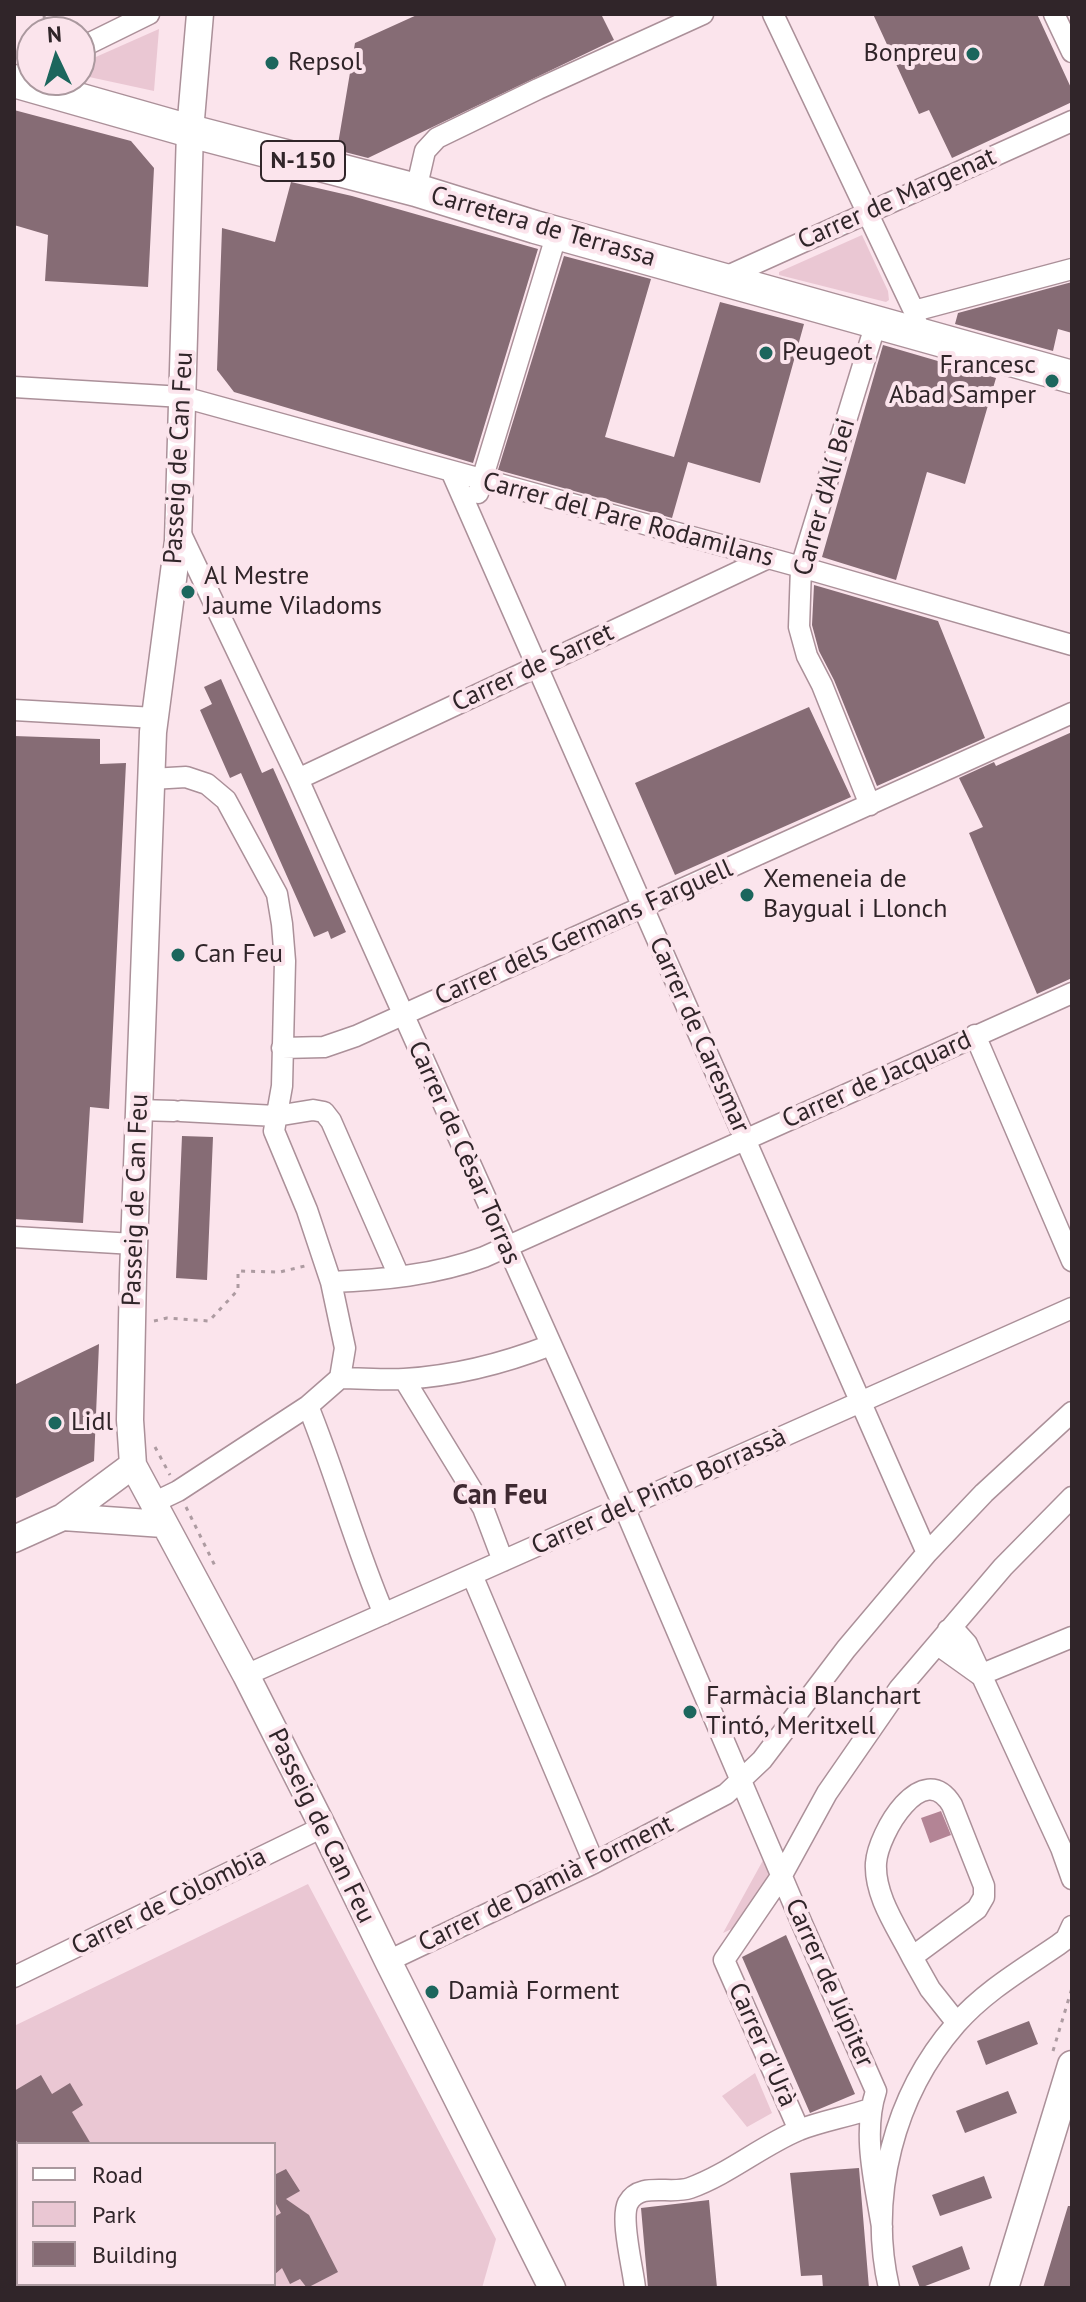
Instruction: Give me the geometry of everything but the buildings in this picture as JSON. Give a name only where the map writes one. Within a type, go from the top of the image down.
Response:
[{"type":"main road","name":"Carretera de Terrassa","points":[[14,81],[416,190],[876,323],[916,323],[1072,377]]},
{"type":"main road","points":[[1004,2288],[1072,2065]]},
{"type":"street","name":"Passeig de Can Feu","points":[[200,14],[190,131],[179,530],[155,718],[151,779],[134,1244],[130,1420],[133,1465],[246,1675],[552,2288]]},
{"type":"street","points":[[416,190],[425,151],[437,138],[703,14]]},
{"type":"street","points":[[773,14],[916,323],[1072,269]]},
{"type":"street","points":[[1054,14],[1072,52]]},
{"type":"street","points":[[96,39],[135,17]]},
{"type":"street","name":"Carrer de Margenat","points":[[723,278],[1072,121]]},
{"type":"street","points":[[471,516],[557,233]]},
{"type":"street","name":"Carrer d'Alí Bei","points":[[870,805],[822,685],[807,656],[799,627],[801,567],[876,323]]},
{"type":"street","name":"Carrer del Pare Rodamilans","points":[[14,387],[183,397],[1072,645]]},
{"type":"street","name":"Carrer de Caresmar","points":[[452,473],[927,1553]]},
{"type":"street","name":"Carrer de Cèsar Torras","points":[[179,530],[298,779],[743,1780]]},
{"type":"street","name":"Carrer de Sarret","points":[[298,779],[768,558]]},
{"type":"street","points":[[14,710],[155,718]]},
{"type":"street","name":"Carrer dels Germans Farguell","points":[[282,1048],[324,1047],[402,1014],[1072,713]]},
{"type":"street","points":[[63,1517],[158,1514],[178,1491],[308,1406],[340,1378],[345,1348],[331,1282],[307,1210],[274,1131],[282,1086],[285,961],[277,894],[226,800],[207,784],[186,777],[151,779]]},
{"type":"street","name":"Carrer de Jacquard","points":[[331,1282],[399,1276],[464,1265],[1072,993]]},
{"type":"street","points":[[975,1035],[1072,1261]]},
{"type":"street","points":[[138,1110],[276,1116],[313,1110],[324,1112],[331,1121],[399,1276]]},
{"type":"street","points":[[14,1237],[134,1244]]},
{"type":"street","name":"Carrer del Pinto Borrassà","points":[[246,1675],[1072,1308]]},
{"type":"street","points":[[340,1378],[404,1379],[469,1369],[551,1345]]},
{"type":"street","points":[[404,1379],[483,1508],[503,1561]]},
{"type":"street","points":[[308,1406],[332,1465],[362,1564],[384,1614]]},
{"type":"street","name":"Carrer de Damià Forment","points":[[388,1961],[594,1863],[726,1794],[762,1760],[846,1649],[927,1553],[984,1493],[1072,1412]]},
{"type":"street","points":[[14,1539],[63,1517],[133,1465]]},
{"type":"street","points":[[782,1875],[827,1793],[899,1689],[1003,1567],[1072,1497]]},
{"type":"street","points":[[472,1575],[594,1863]]},
{"type":"street","points":[[948,1630],[958,1634],[967,1644],[1061,1848],[1072,1879]]},
{"type":"street","points":[[980,1675],[1072,1637]]},
{"type":"street","name":"Carrer de Júpiter","points":[[743,1780],[873,2100],[916,2083]]},
{"type":"street","points":[[912,1957],[977,1909],[984,1897],[984,1886],[952,1805],[946,1795],[933,1790],[920,1791],[910,1798],[886,1829],[876,1863],[877,1881],[885,1902],[912,1957],[930,1989],[957,2023]]},
{"type":"street","name":"Carrer de Còlombia","points":[[14,1977],[323,1827]]},
{"type":"street","name":"Carrer d'Urà","points":[[782,1875],[724,1960],[799,2130]]},
{"type":"street","points":[[882,2227],[885,2178],[892,2145],[916,2083],[957,2023],[990,1992],[1065,1947],[1072,1926]]},
{"type":"street","points":[[635,2288],[625,2218],[626,2206],[643,2189],[685,2189],[705,2182],[799,2130],[873,2100],[871,2152],[889,2288]]},
{"type":"path","points":[[132,1327],[167,1318],[209,1321],[238,1290],[238,1271],[280,1272],[324,1262]]},
{"type":"green space","points":[[159,29],[154,91],[96,78],[96,57]]},
{"type":"green space","points":[[862,235],[888,291],[889,300],[886,302],[779,275],[779,272]]},
{"type":"green space","points":[[767,1853],[771,1888],[769,1907],[764,1913],[723,1933]]},
{"type":"green space","points":[[308,1884],[496,2239],[482,2288],[14,2288],[14,2026]]},
{"type":"green space","points":[[755,2073],[772,2113],[747,2127],[722,2096]]},
{"type":"shaded area","points":[[941,1811],[951,1835],[930,1843],[921,1818]]},
{"type":"place","name":"Bonpreu","points":[[973,54]]},
{"type":"place","name":"Repsol","points":[[272,63]]},
{"type":"place","name":"Peugeot","points":[[766,353]]},
{"type":"place","name":"Francesc Abad Samper","points":[[1052,381]]},
{"type":"place","name":"Al Mestre Jaume Viladoms","points":[[188,592]]},
{"type":"place","name":"Xemeneia de Baygual i Llonch","points":[[747,895]]},
{"type":"place","name":"Can Feu","points":[[178,955]]},
{"type":"place","name":"Lidl","points":[[55,1423]]},
{"type":"place","name":"Farmàcia Blanchart Tintó, Meritxell","points":[[690,1712]]},
{"type":"place","name":"Damià Forment","points":[[432,1992]]},
{"type":"district","name":"Can Feu","points":[[500,1496]]}]
